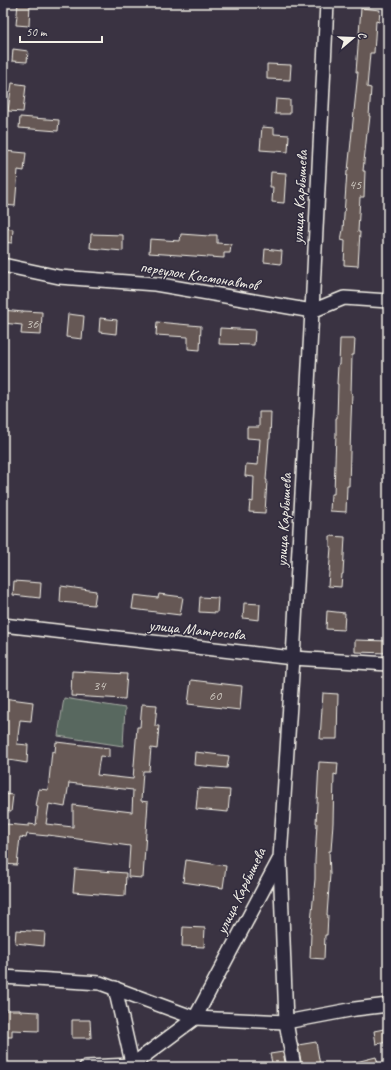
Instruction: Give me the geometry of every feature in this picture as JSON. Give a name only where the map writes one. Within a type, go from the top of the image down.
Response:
[{"type":"street","name":"улица Карбышева","points":[[195,1018],[280,858],[293,658],[327,3]]},
{"type":"street","name":"переулок Космонавтов","points":[[3,265],[59,277],[155,284],[312,311]]},
{"type":"street","points":[[312,311],[344,298],[388,302]]},
{"type":"street","name":"улица Матросова","points":[[3,625],[293,658],[388,664]]},
{"type":"street","points":[[280,858],[286,1022],[294,1067]]},
{"type":"street","points":[[3,977],[100,983],[195,1018],[286,1022],[355,1009],[388,1006]]},
{"type":"street","points":[[115,988],[132,1066]]},
{"type":"street","points":[[86,1067],[132,1066],[195,1018]]},
{"type":"green space","points":[[64,698],[125,708],[123,746],[58,736]]},
{"type":"building","points":[[18,3],[30,3],[29,26],[16,25]]},
{"type":"building","points":[[361,8],[380,10],[379,22],[376,21],[374,53],[370,53],[367,87],[371,88],[370,116],[363,171],[365,171],[364,197],[360,197],[358,266],[344,265],[345,241],[341,240],[358,72],[356,72]]},
{"type":"building","points":[[13,49],[28,51],[27,62],[12,61]]},
{"type":"building","points":[[267,64],[291,65],[290,80],[267,79]]},
{"type":"building","points":[[12,83],[26,85],[23,112],[8,111]]},
{"type":"building","points":[[276,99],[290,100],[290,114],[275,114]]},
{"type":"building","points":[[20,117],[59,120],[58,131],[19,128]]},
{"type":"building","points":[[262,127],[274,128],[274,134],[289,135],[288,152],[260,150]]},
{"type":"building","points":[[5,151],[26,153],[24,171],[18,170],[15,206],[3,205]]},
{"type":"building","points":[[271,172],[286,173],[284,203],[272,202],[273,187],[270,187]]},
{"type":"building","points":[[3,228],[13,229],[12,243],[3,242]]},
{"type":"building","points":[[91,234],[123,235],[123,251],[90,248]]},
{"type":"building","points":[[181,234],[209,236],[217,235],[217,243],[231,244],[230,253],[224,253],[224,258],[149,253],[150,239],[180,241]]},
{"type":"building","points":[[265,249],[282,251],[281,264],[264,262]]},
{"type":"building","points":[[3,310],[42,312],[41,335],[21,334],[22,325],[3,323]]},
{"type":"building","points":[[68,314],[84,316],[82,339],[66,337]]},
{"type":"building","points":[[100,318],[117,320],[116,334],[99,332]]},
{"type":"building","points":[[157,322],[201,326],[200,350],[188,349],[188,337],[156,335]]},
{"type":"building","points":[[220,328],[255,330],[254,345],[219,344]]},
{"type":"building","points":[[340,339],[355,339],[354,355],[352,355],[349,486],[347,486],[346,512],[330,511],[331,494],[334,494],[337,384]]},
{"type":"building","points":[[259,412],[271,412],[265,513],[249,512],[250,501],[253,502],[254,477],[245,476],[246,464],[258,465],[260,439],[247,438],[247,427],[259,427]]},
{"type":"building","points":[[330,536],[345,537],[341,587],[328,586],[331,547]]},
{"type":"building","points":[[14,581],[41,583],[40,598],[13,595]]},
{"type":"building","points":[[61,586],[96,591],[94,605],[60,602]]},
{"type":"building","points":[[159,594],[183,597],[180,615],[132,609],[134,595],[158,598]]},
{"type":"building","points":[[200,597],[218,598],[217,613],[199,612]]},
{"type":"building","points":[[244,603],[260,604],[259,620],[243,618]]},
{"type":"building","points":[[327,611],[345,613],[344,630],[326,629]]},
{"type":"building","points":[[355,640],[388,641],[388,653],[355,652]]},
{"type":"building","points":[[72,671],[127,674],[125,699],[71,696]]},
{"type":"building","points":[[191,680],[242,686],[240,710],[188,704]]},
{"type":"building","points":[[323,693],[338,694],[337,739],[320,739]]},
{"type":"building","points":[[3,698],[33,702],[31,721],[20,720],[17,744],[28,745],[27,763],[3,759],[3,732],[5,717],[3,716]]},
{"type":"building","points":[[142,704],[157,705],[155,726],[159,726],[157,749],[151,748],[149,771],[143,771],[141,801],[148,802],[143,878],[128,877],[130,846],[48,835],[27,834],[26,838],[20,837],[17,865],[3,864],[6,824],[29,826],[29,824],[36,825],[38,807],[36,806],[39,789],[48,790],[52,751],[55,752],[56,742],[109,748],[109,757],[100,756],[97,775],[133,779],[137,727],[140,727]],"holes":[[[69,783],[133,790],[132,812],[73,805],[73,827],[46,824],[49,804],[65,807]]]},
{"type":"building","points":[[195,752],[229,756],[227,768],[194,765]]},
{"type":"building","points":[[319,762],[338,763],[337,775],[334,774],[333,823],[331,851],[329,851],[330,874],[327,935],[325,935],[324,959],[310,958],[310,934],[315,879]]},
{"type":"building","points":[[198,788],[230,790],[228,812],[196,809]]},
{"type":"building","points":[[3,794],[13,795],[11,812],[3,811]]},
{"type":"building","points":[[186,860],[226,866],[223,888],[183,882]]},
{"type":"building","points":[[75,869],[126,873],[125,896],[73,892]]},
{"type":"building","points":[[183,927],[205,928],[204,947],[182,946]]},
{"type":"building","points":[[16,930],[45,932],[44,946],[15,943]]},
{"type":"building","points":[[3,1010],[39,1012],[39,1031],[12,1030],[12,1037],[3,1037]]},
{"type":"building","points":[[72,1020],[90,1020],[91,1038],[72,1038]]},
{"type":"building","points":[[384,1029],[384,1033],[388,1032],[388,1042],[376,1044],[374,1031]]},
{"type":"building","points":[[316,1042],[320,1065],[302,1067],[298,1045]]},
{"type":"building","points":[[283,1052],[286,1067],[273,1067],[270,1054]]},
{"type":"building","points":[[376,1057],[379,1067],[348,1067],[348,1064]]}]
